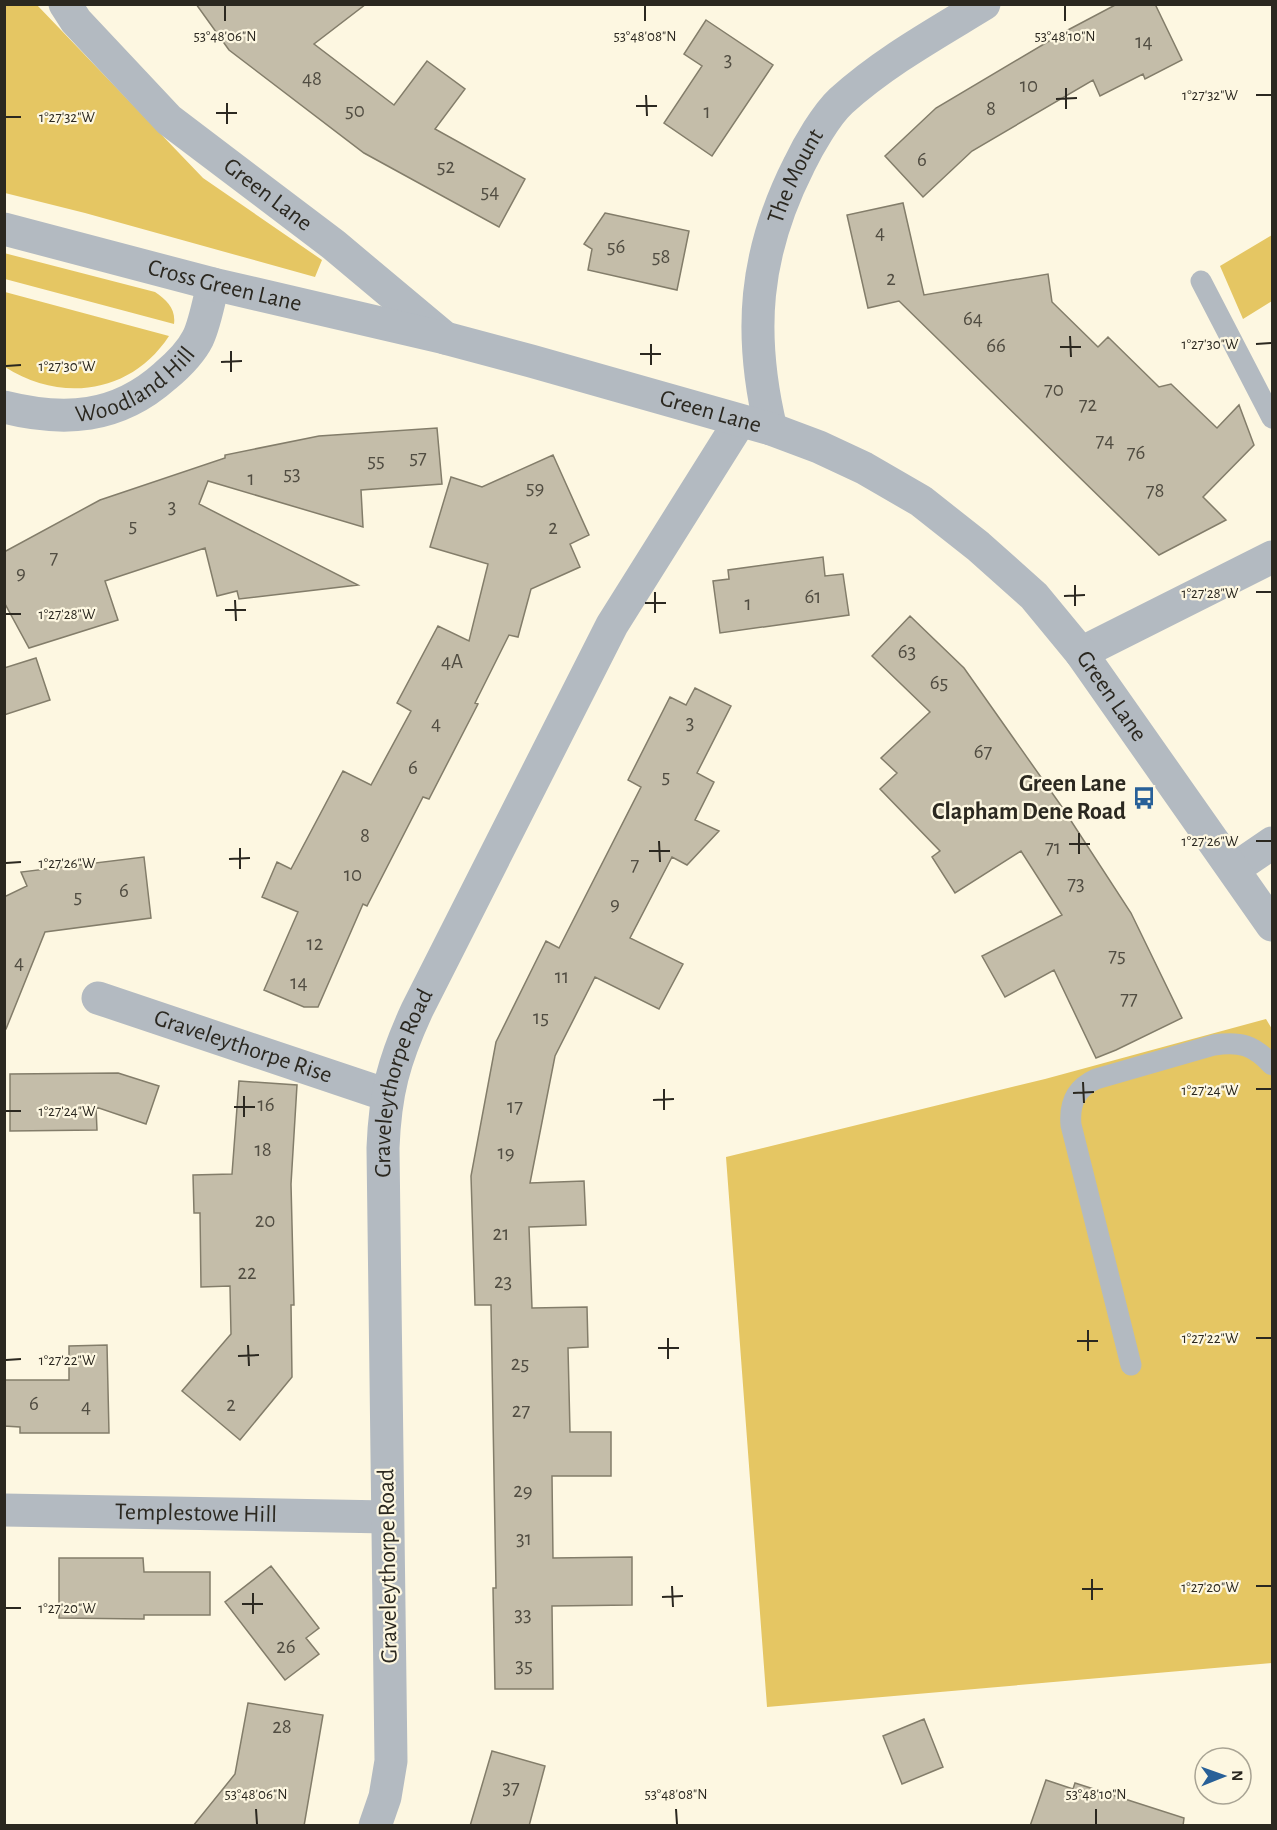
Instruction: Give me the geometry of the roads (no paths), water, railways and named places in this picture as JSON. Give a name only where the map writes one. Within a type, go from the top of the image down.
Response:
[{"type":"street","name":"Green Lane","points":[[65,4],[76,21],[169,120],[334,245],[445,338],[755,425],[819,447],[855,464],[921,501],[978,546],[1034,596],[1081,653],[1272,925]]},
{"type":"street","name":"The Mount","points":[[755,425],[762,394],[757,324],[759,288],[765,253],[788,186],[806,151],[840,102],[899,56],[984,4]]},
{"type":"street","name":"Cross Green Lane","points":[[4,229],[213,284],[445,338]]},
{"type":"street","name":"Woodland Hill","points":[[4,407],[58,416],[92,413],[123,404],[153,387],[178,365],[198,338],[213,284]]},
{"type":"street","name":"Graveleythorpe Road","points":[[375,1826],[385,1797],[391,1761],[383,1148],[387,1095],[402,1042],[417,1010],[612,625],[755,425]]},
{"type":"street","points":[[1081,653],[1272,557]]},
{"type":"street","points":[[1234,868],[1272,843]]},
{"type":"street","name":"Graveleythorpe Rise","points":[[98,998],[387,1095]]},
{"type":"street","name":"Templestowe Hill","points":[[4,1510],[387,1517]]},
{"type":"lane","points":[[1201,281],[1272,418]]},
{"type":"lane","points":[[1131,1365],[1071,1125],[1072,1102],[1086,1084],[1096,1078],[1214,1045],[1231,1043],[1248,1046],[1262,1054],[1272,1065]]},
{"type":"place","name":"Green Lane Clapham Dene Road","points":[[1144,798]]}]
